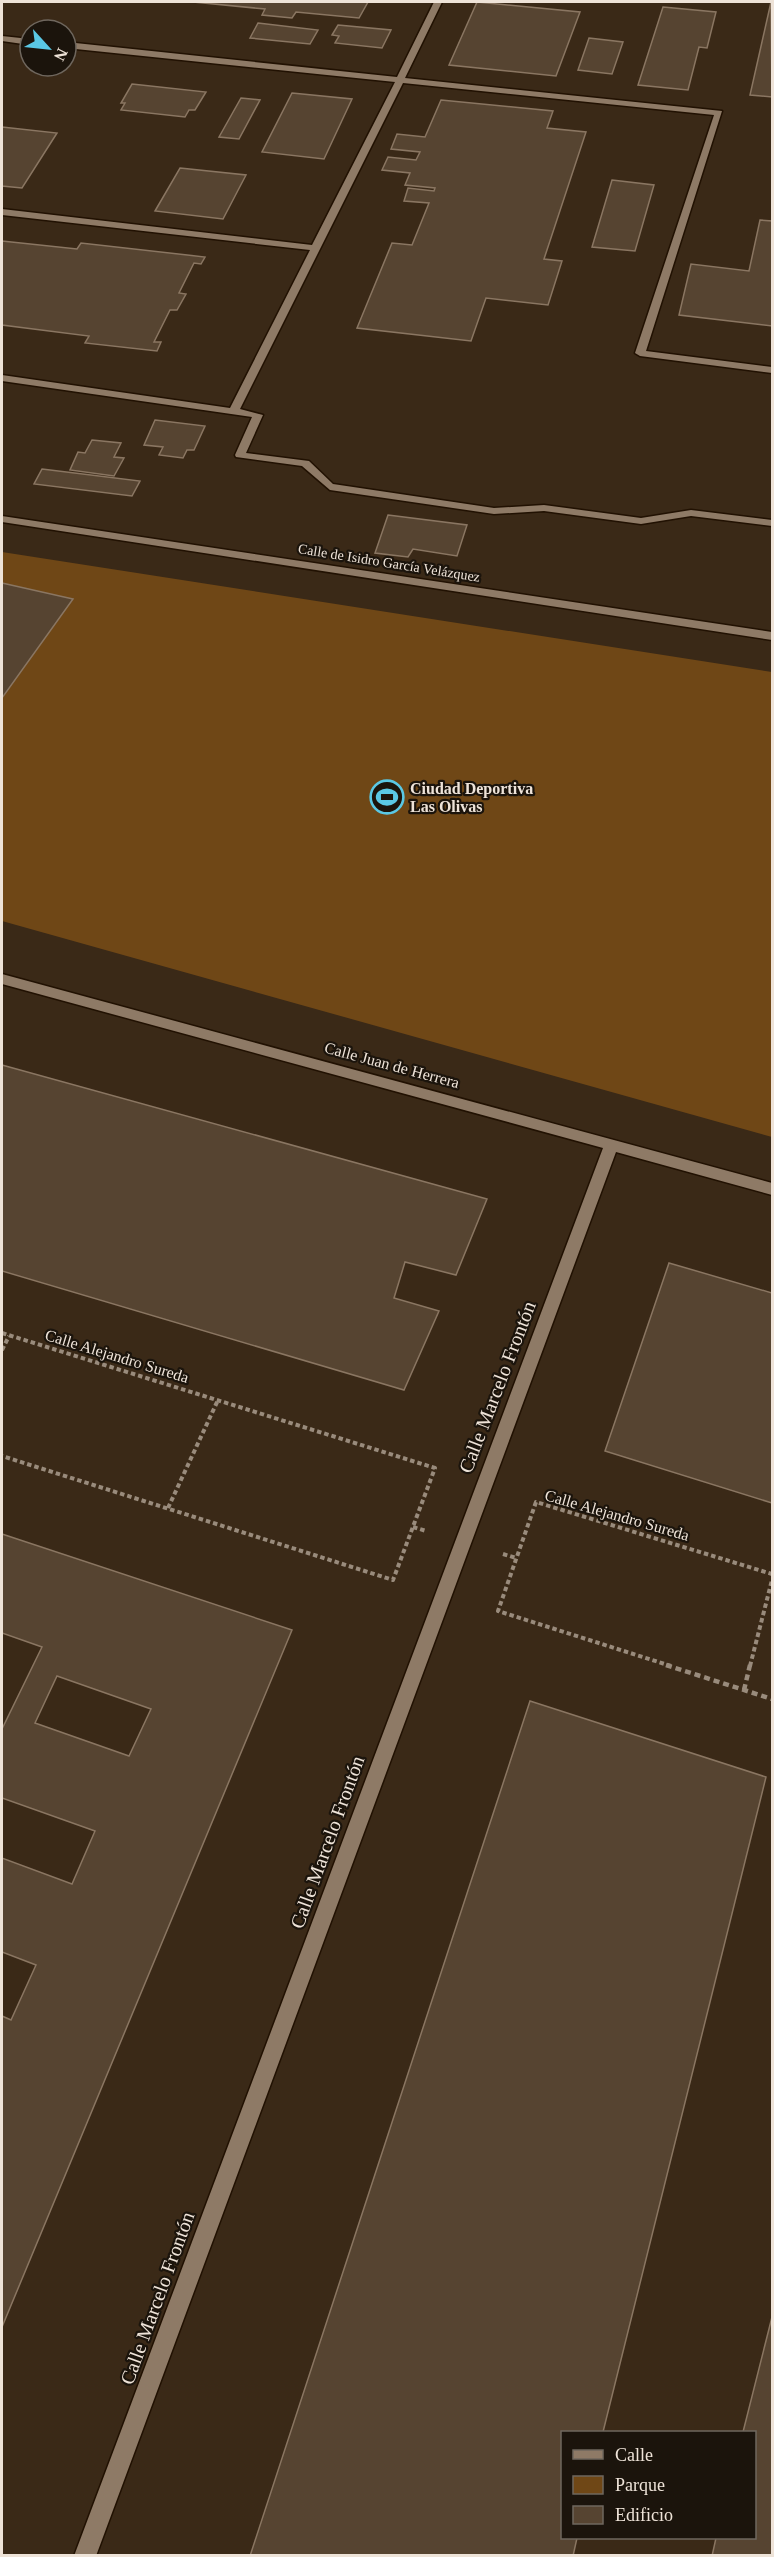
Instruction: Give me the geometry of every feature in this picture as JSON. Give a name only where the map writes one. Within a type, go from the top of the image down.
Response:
[{"type":"street","points":[[233,412],[438,2]]},
{"type":"street","points":[[2,39],[18,41]]},
{"type":"street","points":[[78,46],[719,113],[640,353],[772,370]]},
{"type":"street","points":[[2,212],[314,248]]},
{"type":"street","points":[[2,378],[258,415],[240,455],[305,463],[330,487],[494,512],[544,508],[641,521],[691,513],[772,523]]},
{"type":"street","name":"Calle de Isidro García Velázquez","points":[[2,519],[772,636]]},
{"type":"street","name":"Calle Juan de Herrera","points":[[2,978],[772,1189]]},
{"type":"street","name":"Calle Marcelo Frontón","points":[[85,2556],[611,1145]]},
{"type":"path","name":"Calle Alejandro Sureda","points":[[2,1333],[435,1468],[393,1580],[2,1456]]},
{"type":"path","points":[[2,1350],[9,1336]]},
{"type":"path","points":[[168,1509],[218,1400]]},
{"type":"path","name":"Calle Alejandro Sureda","points":[[772,1574],[536,1502],[498,1611],[772,1699]]},
{"type":"path","points":[[744,1690],[772,1580]]},
{"type":"green space","name":"Ciudad Deportiva Las Olivas","points":[[2,552],[772,672],[772,1137],[2,921]]},
{"type":"building","points":[[193,2],[368,2],[359,18],[296,12],[292,18],[262,15],[265,9]]},
{"type":"building","points":[[477,2],[580,12],[556,76],[449,65]]},
{"type":"building","points":[[771,2],[772,97],[750,95]]},
{"type":"building","points":[[663,7],[716,12],[707,48],[699,47],[688,90],[638,85]]},
{"type":"building","points":[[258,23],[318,30],[310,44],[250,38]]},
{"type":"building","points":[[338,25],[391,30],[382,48],[335,43],[339,36],[332,35]]},
{"type":"building","points":[[589,38],[623,42],[612,74],[578,70]]},
{"type":"building","points":[[132,84],[206,92],[195,110],[189,110],[185,117],[121,110],[125,103],[121,103]]},
{"type":"building","points":[[292,93],[352,99],[324,159],[262,152]]},
{"type":"building","points":[[241,98],[260,100],[239,139],[219,137]]},
{"type":"building","points":[[441,100],[553,111],[547,128],[586,132],[544,259],[562,261],[548,305],[486,298],[471,341],[357,328],[392,243],[412,245],[429,203],[404,201],[408,188],[434,191],[435,188],[405,185],[410,173],[382,170],[388,157],[416,160],[420,152],[391,149],[397,134],[425,137]]},
{"type":"building","points":[[2,127],[57,133],[22,188],[2,186]]},
{"type":"building","points":[[180,168],[246,175],[223,219],[155,211]]},
{"type":"building","points":[[612,180],[654,185],[635,251],[592,247]]},
{"type":"building","points":[[760,220],[772,221],[772,326],[679,315],[691,264],[749,271]]},
{"type":"building","points":[[2,241],[77,249],[81,243],[205,257],[201,264],[194,263],[179,293],[186,294],[177,310],[170,310],[154,342],[161,342],[157,351],[85,343],[89,336],[2,325]]},
{"type":"building","points":[[155,420],[205,426],[194,450],[187,450],[183,458],[159,455],[163,447],[144,445]]},
{"type":"building","points":[[92,440],[121,443],[114,457],[124,458],[114,476],[70,470],[78,452],[85,453]]},
{"type":"building","points":[[42,469],[140,481],[132,496],[34,484]]},
{"type":"building","points":[[388,515],[467,525],[457,556],[413,549],[408,557],[375,553]]},
{"type":"building","points":[[2,583],[73,599],[2,698]]},
{"type":"building","points":[[2,1065],[487,1199],[456,1275],[405,1262],[394,1298],[439,1311],[404,1390],[2,1271]]},
{"type":"building","points":[[669,1263],[772,1293],[772,1503],[605,1451]]},
{"type":"building","points":[[2,1534],[292,1630],[2,2327],[2,2016],[11,2020],[36,1965],[2,1952],[2,1858],[72,1884],[95,1831],[2,1798],[2,1729],[42,1647],[2,1633]],"holes":[[[57,1676],[151,1709],[129,1756],[35,1723]]]},
{"type":"building","points":[[530,1701],[766,1777],[603,2431],[561,2431],[561,2539],[577,2539],[573,2556],[250,2556]]},
{"type":"building","points":[[772,2317],[772,2556],[712,2556],[716,2539],[756,2539],[756,2431],[743,2431]]},
{"type":"place","name":"Ciudad Deportiva Las Olivas","points":[[387,797]]}]
